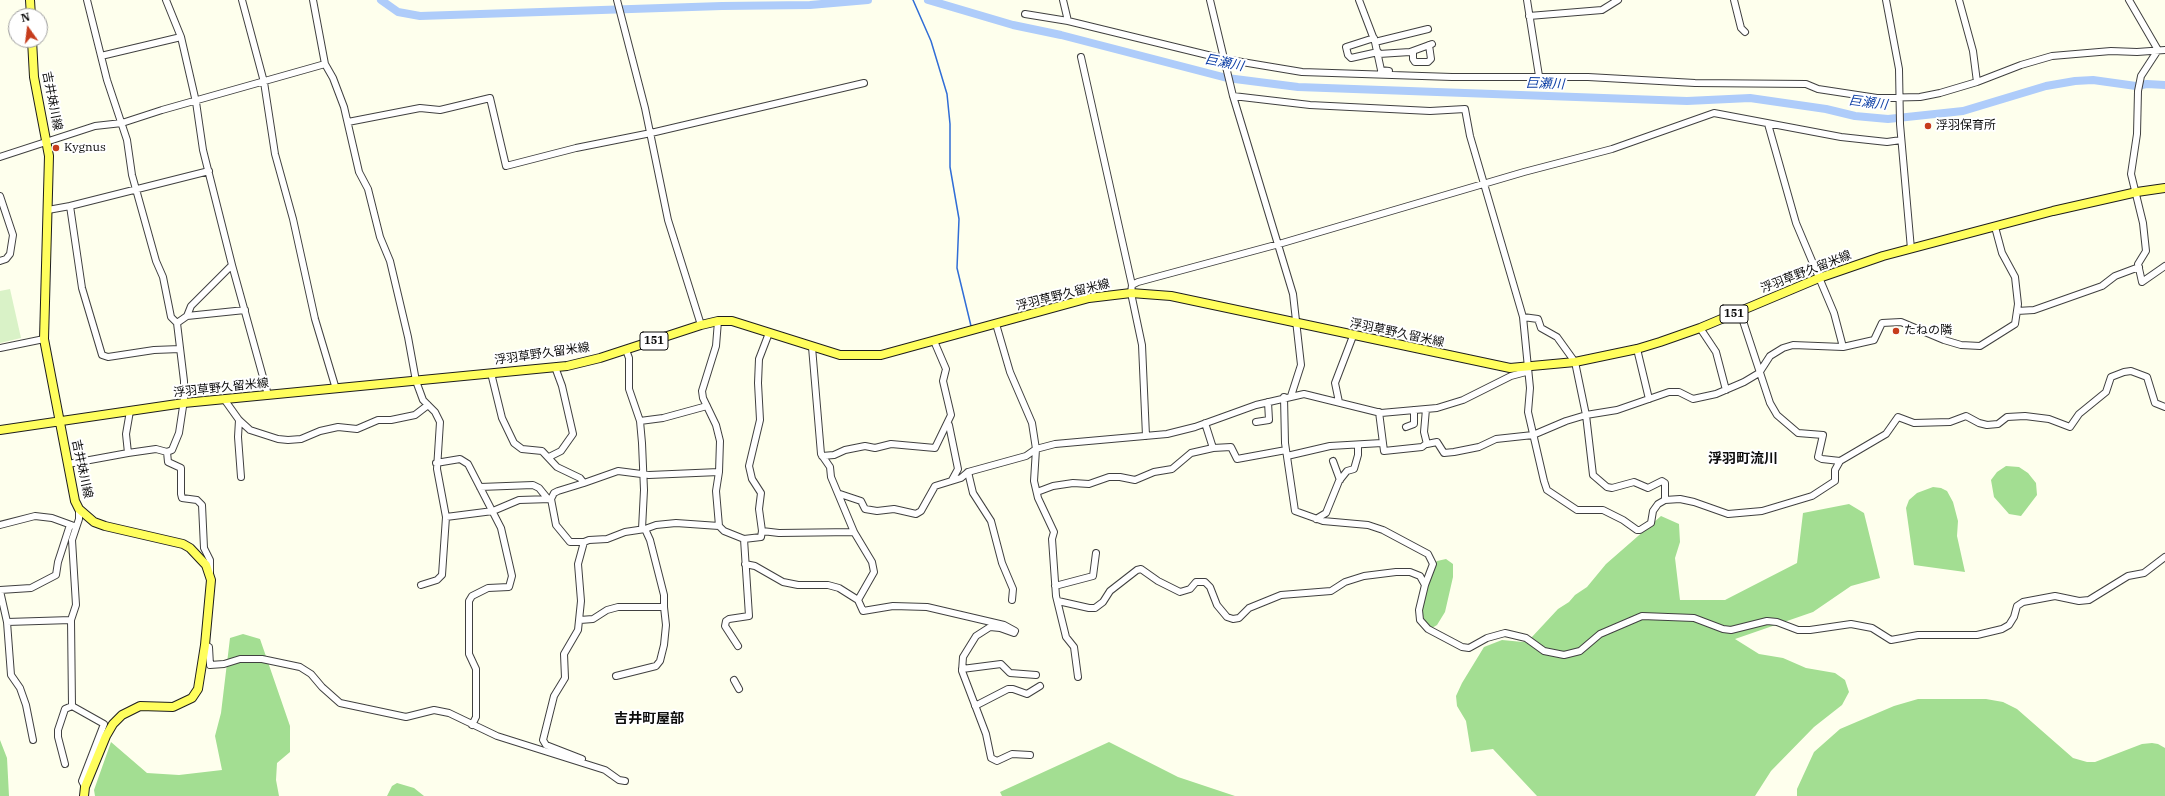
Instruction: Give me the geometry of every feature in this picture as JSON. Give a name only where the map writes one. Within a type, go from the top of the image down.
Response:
[{"type":"main road","name":"吉井妹川線","points":[[32,48],[34,77],[48,141],[50,178],[44,339],[61,421],[72,489],[79,509],[94,522],[105,526],[183,544],[200,558],[210,574]]},
{"type":"main road","name":"浮羽草野久留米線","points":[[0,430],[184,403],[555,367],[600,358],[701,325],[718,321],[732,321],[840,355],[870,356],[893,353],[1089,298],[1132,289],[1510,368],[1575,362],[1637,349],[1700,328],[1819,278],[1883,256],[2137,192],[2165,188]]},
{"type":"main road","points":[[84,796],[85,787],[106,736],[113,724],[122,715],[140,706],[173,707],[192,698],[198,689],[201,679],[206,644],[211,590],[210,574]]},
{"type":"street","points":[[68,464],[156,449],[167,452],[172,450],[179,433],[184,403],[184,381],[177,323],[171,317],[163,277],[156,260],[136,189],[122,123],[107,80],[87,0]]},
{"type":"street","points":[[166,0],[181,37],[196,102],[202,143],[225,242],[268,395]]},
{"type":"street","points":[[242,0],[264,82],[275,154],[293,219],[315,319],[336,389]]},
{"type":"street","points":[[313,0],[325,64],[338,88],[348,122],[359,172],[368,189],[380,237],[393,274],[408,337],[416,380],[423,400],[435,412],[440,422],[436,462],[446,517],[442,575],[437,580],[422,585]]},
{"type":"street","points":[[617,0],[651,133],[668,220],[701,325]]},
{"type":"street","points":[[1063,0],[1068,21]]},
{"type":"street","points":[[1210,0],[1233,96],[1279,244],[1292,294],[1301,364],[1291,396]]},
{"type":"street","points":[[1359,0],[1379,53],[1381,70]]},
{"type":"street","points":[[1527,0],[1539,76]]},
{"type":"street","points":[[1529,16],[1602,10],[1618,0]]},
{"type":"street","points":[[1734,0],[1741,28],[1745,32]]},
{"type":"street","points":[[1886,0],[1897,52],[1901,140],[1911,249]]},
{"type":"street","points":[[1959,0],[1973,51],[1977,82]]},
{"type":"street","points":[[2129,0],[2158,50]]},
{"type":"street","points":[[1025,14],[1068,21],[1224,59],[1302,72],[1452,77],[1539,76],[1695,83],[1806,84],[1818,88],[1877,98],[1899,96],[1920,97],[1977,82],[2021,65],[2052,56],[2111,50],[2165,50]]},
{"type":"street","points":[[1413,52],[1413,59],[1415,62],[1428,62],[1431,59],[1431,44],[1413,52],[1379,53],[1351,58],[1348,56],[1346,46],[1428,29]]},
{"type":"street","points":[[101,56],[181,37]]},
{"type":"street","points":[[2158,50],[2141,76],[2138,91],[2137,134],[2131,174],[2137,192],[2146,251],[2138,264],[2142,282],[2165,266]]},
{"type":"street","points":[[1081,57],[1132,289],[1142,345],[1146,436]]},
{"type":"street","points":[[0,157],[94,126],[122,123],[162,110],[196,102],[325,64]]},
{"type":"street","points":[[1365,74],[1367,70],[1381,70],[1393,71],[1396,75]]},
{"type":"street","points":[[348,122],[420,108],[440,110],[490,98],[506,166],[864,83]]},
{"type":"street","points":[[1233,96],[1310,105],[1430,111],[1465,109],[1470,136],[1523,317],[1531,399],[1528,412],[1547,490],[1568,506],[1577,510],[1603,510],[1623,520],[1637,530],[1640,530],[1651,523],[1653,511],[1658,504],[1665,500],[1680,499],[1694,502],[1728,514],[1762,511],[1812,496],[1830,486],[1835,481],[1835,470],[1840,461],[1886,434],[1898,417],[1914,423],[1950,422],[1966,416],[1979,423],[1987,425],[1998,424],[2007,416],[2025,416],[2048,419],[2070,427],[2079,414],[2106,392],[2111,377],[2124,372],[2131,371],[2147,377],[2155,403],[2165,407]]},
{"type":"street","points":[[1132,289],[1166,273],[1279,244],[1531,170],[1612,149],[1714,113],[1768,124],[1861,139],[1887,142],[1901,140]]},
{"type":"street","points":[[1768,124],[1796,223],[1834,313],[1843,347]]},
{"type":"street","points":[[48,210],[70,206],[209,171]]},
{"type":"street","points":[[0,196],[13,235],[10,254],[6,259],[0,261]]},
{"type":"street","points":[[70,206],[82,288],[102,355],[108,357],[154,350],[180,349]]},
{"type":"street","points":[[1378,412],[1384,452],[1422,447],[1427,443],[1437,442],[1440,451],[1444,453],[1478,447],[1496,439],[1533,435],[1586,414],[1617,410],[1673,391],[1693,399],[1716,394],[1759,373],[1770,356],[1793,345],[1843,347],[1874,340],[1882,323],[1890,321],[1901,322],[1926,334],[1955,344],[1980,346],[2015,324],[2017,311],[2015,277],[2002,253],[1995,227]]},
{"type":"street","points":[[188,316],[191,306],[232,265]]},
{"type":"street","points":[[2017,311],[2034,310],[2102,286],[2115,276],[2139,267]]},
{"type":"street","points":[[177,323],[188,316],[245,310]]},
{"type":"street","points":[[1737,313],[1742,318],[1759,373],[1770,403],[1777,415],[1798,433],[1823,435],[1818,457],[1822,460],[1840,461]]},
{"type":"street","points":[[1523,317],[1538,319],[1541,328],[1557,337],[1575,362],[1586,414],[1593,475],[1607,487],[1612,488],[1634,482],[1648,488],[1662,481],[1665,483],[1665,500]]},
{"type":"street","points":[[718,321],[716,346],[702,391],[706,406],[716,425],[720,441],[719,472],[716,491],[720,526],[724,531],[744,540],[761,537],[762,531],[759,510],[761,493],[752,479],[749,466],[760,420],[758,384],[759,359],[769,333]]},
{"type":"street","points":[[996,324],[1010,372],[1029,414],[1036,449],[1034,481],[1037,492],[1054,532],[1052,539],[1055,586],[1066,638],[1074,647],[1078,677]]},
{"type":"street","points":[[1700,328],[1716,352],[1726,390]]},
{"type":"street","points":[[1339,402],[1335,383],[1353,336]]},
{"type":"street","points":[[0,348],[44,339]]},
{"type":"street","points":[[822,456],[834,455],[845,450],[865,446],[875,448],[891,444],[907,444],[935,448],[943,431],[948,425],[951,415],[950,406],[944,391],[943,381],[946,369],[934,342]]},
{"type":"street","points":[[812,347],[814,390],[822,456],[830,467],[831,477],[840,494],[854,532],[872,562],[874,572],[858,600]]},
{"type":"street","points":[[1637,349],[1649,399]]},
{"type":"street","points":[[616,676],[639,671],[659,664],[664,645],[666,625],[664,594],[660,574],[650,540],[643,529],[644,474],[640,421],[629,389],[629,358],[626,350]]},
{"type":"street","points":[[549,457],[562,451],[572,434],[562,386],[555,367]]},
{"type":"street","points":[[840,494],[861,501],[865,509],[877,511],[894,508],[916,514],[921,511],[935,486],[961,478],[968,472],[1026,456],[1036,449],[1077,441],[1167,434],[1284,397],[1304,394],[1378,412],[1448,406],[1501,381],[1526,372],[1528,367]]},
{"type":"street","points":[[491,373],[502,418],[514,443],[522,449],[542,451],[557,467],[580,478],[584,483]]},
{"type":"street","points":[[1284,397],[1287,453],[1295,511],[1316,518],[1368,525],[1383,530],[1428,554],[1433,564],[1425,585],[1420,610],[1420,620],[1428,629],[1462,647],[1469,648],[1487,638],[1505,633],[1526,638],[1544,651],[1564,655],[1580,651],[1600,634],[1642,616],[1694,618],[1723,629],[1731,630],[1767,621],[1777,622],[1798,630],[1810,630],[1851,624],[1872,628],[1891,640],[1918,635],[1977,635],[2002,630],[2009,625],[2014,617],[2017,606],[2023,602],[2055,596],[2079,601],[2089,600],[2128,576],[2144,573],[2165,557]]},
{"type":"street","points":[[224,399],[245,427],[278,439],[301,439],[320,431],[338,427],[357,429],[378,420],[391,420],[415,415],[428,406]]},
{"type":"street","points":[[1256,422],[1270,420],[1268,402]]},
{"type":"street","points":[[640,421],[663,418],[706,406]]},
{"type":"street","points":[[1426,409],[1424,432],[1427,443]]},
{"type":"street","points":[[1406,427],[1414,424],[1414,410]]},
{"type":"street","points":[[128,453],[126,434],[130,411]]},
{"type":"street","points":[[239,420],[238,437],[241,477]]},
{"type":"street","points":[[1205,423],[1213,448]]},
{"type":"street","points":[[948,425],[958,469],[952,480]]},
{"type":"street","points":[[1037,492],[1053,486],[1073,483],[1089,484],[1109,477],[1140,479],[1154,472],[1172,469],[1196,450],[1231,447],[1237,460],[1330,446],[1358,446],[1382,443]]},
{"type":"street","points":[[1316,518],[1326,513],[1340,480],[1347,471],[1354,469],[1358,446]]},
{"type":"street","points":[[167,452],[168,462],[181,468],[182,498],[197,500],[202,505],[204,548],[211,565],[210,574]]},
{"type":"street","points":[[436,462],[460,459],[466,460],[501,528],[511,581],[509,587],[488,588],[472,596],[469,601],[470,654],[476,669],[476,717],[472,725]]},
{"type":"street","points":[[1333,461],[1340,480]]},
{"type":"street","points":[[446,517],[493,511],[519,500],[549,499],[558,491],[618,471],[644,474],[719,472]]},
{"type":"street","points":[[968,472],[973,493],[991,521],[1002,563],[1013,589],[1012,600]]},
{"type":"street","points":[[480,487],[533,486],[539,488],[549,499],[556,525],[570,542],[607,539],[625,532],[656,525],[676,523],[720,526]]},
{"type":"street","points":[[33,740],[26,705],[20,688],[11,675],[7,622],[0,591],[31,588],[56,575],[58,562],[74,526],[79,509]]},
{"type":"street","points":[[0,525],[35,516],[52,518],[74,526]]},
{"type":"street","points":[[72,706],[71,620],[76,605],[72,540],[74,526]]},
{"type":"street","points":[[762,531],[779,533],[854,532]]},
{"type":"street","points":[[738,646],[726,629],[725,623],[730,619],[749,616],[744,540]]},
{"type":"street","points":[[584,542],[578,564],[581,601],[580,620],[576,635],[566,648],[564,654],[565,678],[554,696],[543,740],[546,745],[585,760],[585,764]]},
{"type":"street","points":[[1055,586],[1093,576],[1096,553]]},
{"type":"street","points":[[745,564],[755,566],[783,582],[798,585],[828,585],[839,588],[858,600],[863,611],[892,606],[927,607],[1004,625],[1014,631],[1014,633],[1000,628],[990,627],[976,636],[963,657],[962,669],[986,734],[991,758],[997,761],[1012,754],[1030,756]]},
{"type":"street","points":[[1058,601],[1094,608],[1103,602],[1110,591],[1137,570],[1141,569],[1158,581],[1180,592],[1190,589],[1196,582],[1206,582],[1210,587],[1217,605],[1227,617],[1233,618],[1239,618],[1249,608],[1281,595],[1331,591],[1345,582],[1364,576],[1396,572],[1410,572],[1420,576],[1425,585]]},
{"type":"street","points":[[580,620],[593,619],[607,610],[618,607],[664,606]]},
{"type":"street","points":[[7,622],[71,620]]},
{"type":"street","points":[[206,644],[209,646],[210,665],[224,664],[240,659],[277,661],[300,667],[311,674],[322,687],[340,703],[406,717],[434,710],[449,713],[497,736],[605,770],[619,780],[625,781]]},
{"type":"street","points":[[962,669],[1000,664],[1010,673],[1036,675]]},
{"type":"street","points":[[734,680],[739,690]]},
{"type":"street","points":[[975,706],[1008,689],[1013,689],[1027,694],[1040,686]]},
{"type":"street","points":[[65,764],[58,737],[58,730],[65,709],[72,706]]},
{"type":"street","points":[[72,706],[104,724],[82,781],[85,787]]},
{"type":"green space","points":[[10,289],[21,338],[0,343],[0,291]]},
{"type":"green space","points":[[2006,466],[2019,467],[2028,473],[2036,483],[2037,495],[2021,516],[2009,514],[1994,497],[1991,480],[1997,472]]},
{"type":"green space","points":[[1933,487],[1941,488],[1947,491],[1953,502],[1958,521],[1957,536],[1965,572],[1914,565],[1906,508],[1909,500],[1917,493]]},
{"type":"green space","points":[[1849,504],[1864,513],[1880,578],[1851,586],[1813,612],[1735,639],[1759,654],[1783,658],[1806,668],[1835,673],[1845,680],[1849,692],[1842,705],[1814,727],[1771,771],[1755,796],[1537,796],[1493,749],[1471,752],[1466,721],[1457,706],[1456,696],[1462,683],[1484,647],[1502,640],[1523,642],[1531,638],[1558,609],[1587,587],[1606,564],[1661,516],[1679,524],[1680,542],[1675,558],[1680,600],[1725,600],[1797,563],[1803,513]]},
{"type":"green space","points":[[1446,559],[1453,564],[1453,577],[1445,612],[1437,625],[1432,628],[1426,628],[1421,609],[1429,570],[1437,561]]},
{"type":"green space","points":[[243,634],[260,639],[290,726],[290,752],[277,763],[276,780],[279,796],[95,796],[94,790],[111,742],[147,773],[179,775],[222,770],[215,736],[221,713],[230,638]]},
{"type":"green space","points":[[1918,699],[1986,699],[2003,702],[2017,709],[2073,758],[2087,762],[2095,762],[2142,744],[2158,744],[2165,748],[2165,796],[1797,796],[1797,789],[1814,752],[1840,729],[1894,706]]},
{"type":"green space","points":[[0,740],[7,758],[9,796],[0,796]]},
{"type":"green space","points":[[1109,742],[1178,777],[1235,796],[1002,796],[1000,792]]},
{"type":"green space","points":[[397,783],[414,788],[424,796],[387,796],[392,786]]},
{"type":"waterway","points":[[381,0],[398,12],[420,16],[722,6],[810,5],[868,0]]},
{"type":"waterway","points":[[913,0],[931,41],[947,94],[950,124],[950,167],[959,219],[957,268],[971,326]]},
{"type":"waterway","name":"巨瀬川","points":[[928,0],[1013,25],[1061,35],[1227,78],[1298,87],[1687,101],[1750,98],[1826,109],[1855,116],[1888,119],[1963,111],[2046,86],[2075,81],[2093,80],[2136,86],[2147,84],[2165,85]]},
{"type":"place","name":"浮羽保育所","points":[[1928,126]]},
{"type":"place","name":"Kygnus","points":[[56,148]]},
{"type":"place","name":"たねの隣","points":[[1896,331]]},
{"type":"district","name":"浮羽町流川","points":[[1743,459]]},
{"type":"district","name":"吉井町屋部","points":[[649,719]]}]
